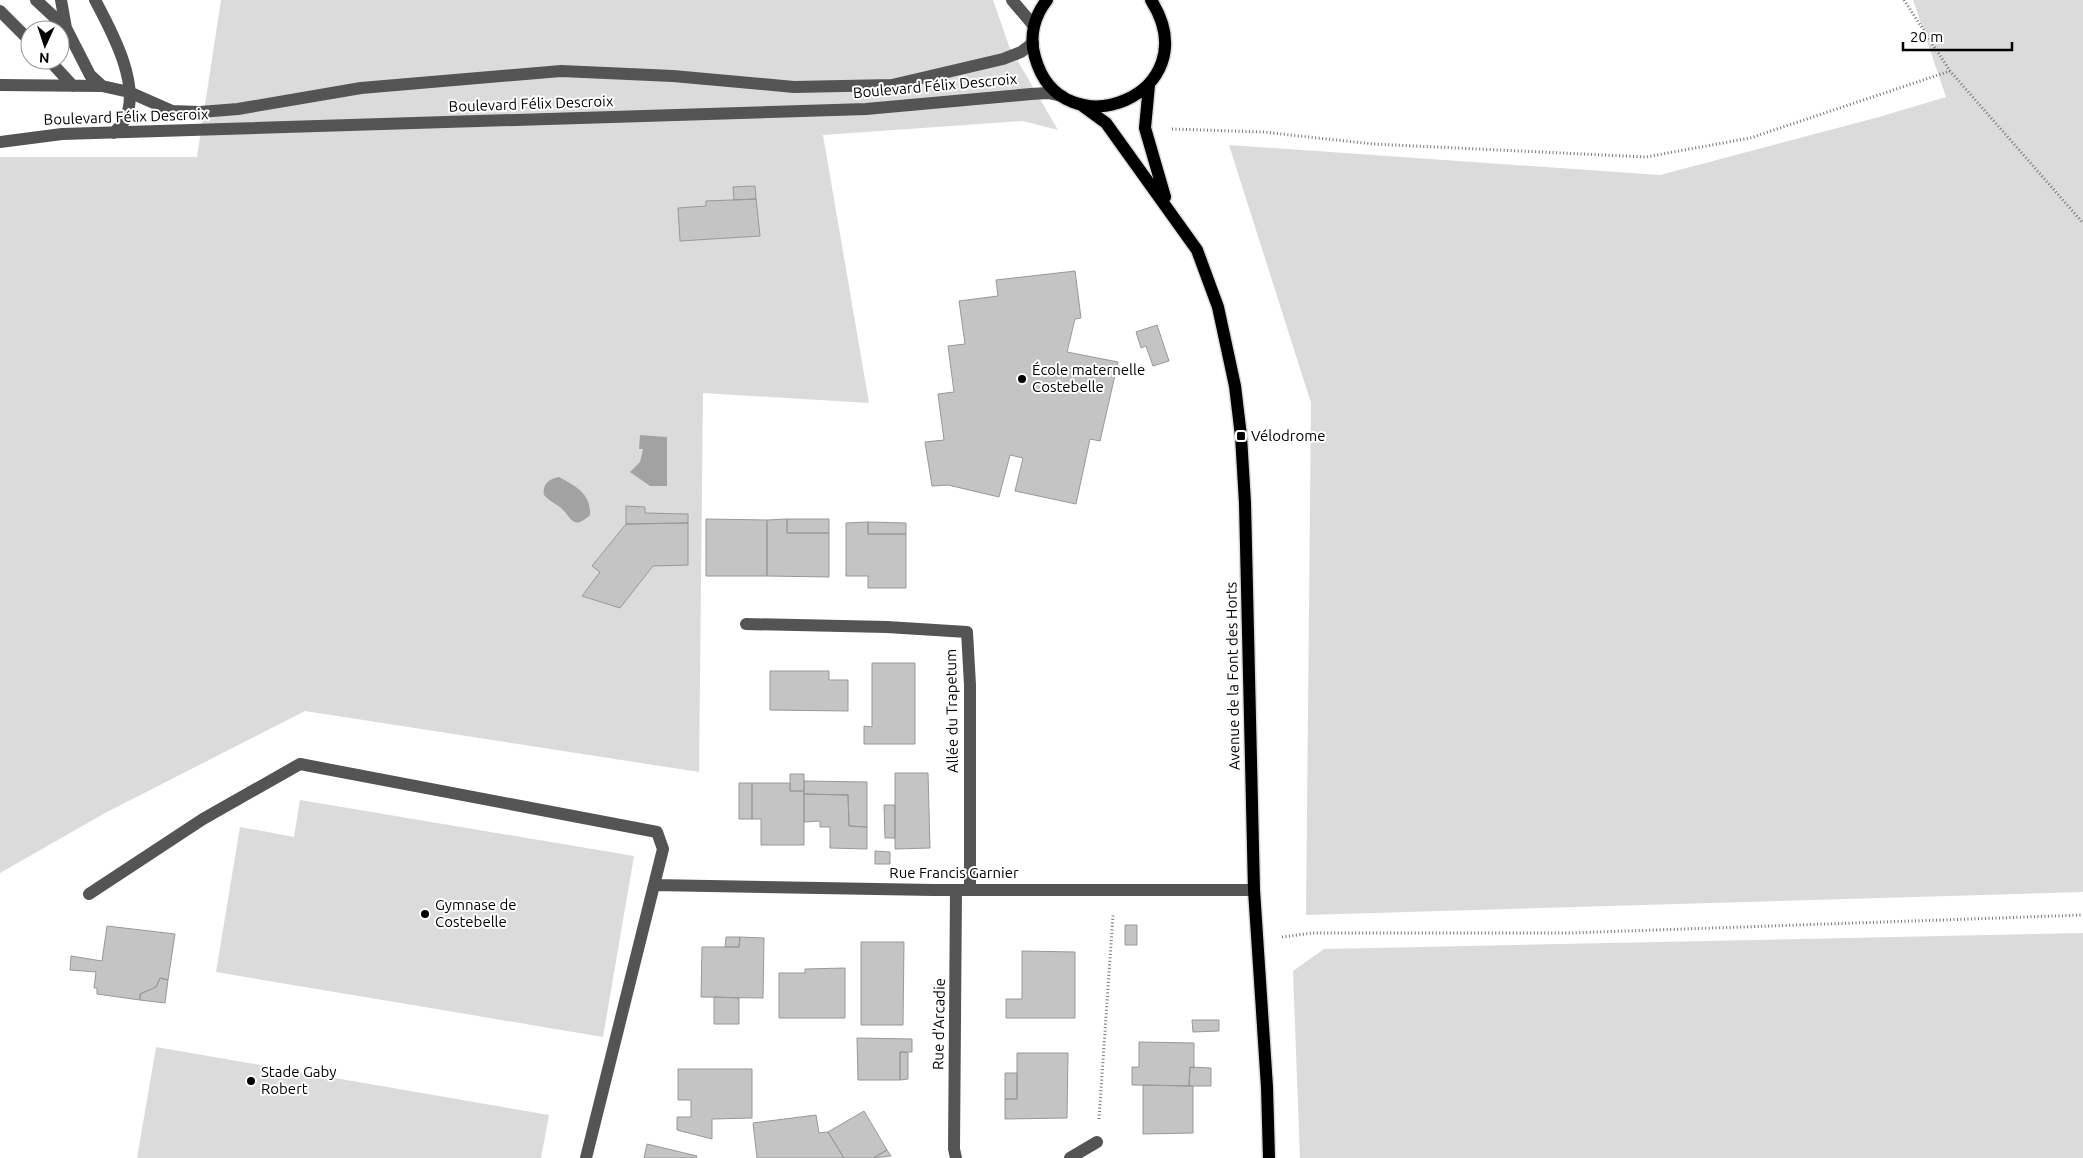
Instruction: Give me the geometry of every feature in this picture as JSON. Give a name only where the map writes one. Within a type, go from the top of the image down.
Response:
[{"type":"main road","points":[[1042,2],[1034,26],[1033,43],[1036,61],[1044,79],[1062,96],[1080,104],[1095,107],[1110,106],[1131,99],[1149,85],[1159,70],[1165,51],[1165,32],[1160,14],[1151,0]]},
{"type":"main road","name":"Avenue de la Font des Horts","points":[[1149,85],[1146,128],[1168,207]]},
{"type":"main road","name":"Avenue de la Font des Horts","points":[[1080,104],[1106,123],[1198,250],[1218,307],[1235,386],[1245,503],[1254,890],[1267,1087],[1269,1158]]},
{"type":"street","points":[[36,0],[57,20]]},
{"type":"street","points":[[61,0],[65,20]]},
{"type":"street","points":[[95,0],[111,30],[128,74],[129,106],[124,121],[114,133]]},
{"type":"street","points":[[1012,0],[1034,26]]},
{"type":"street","points":[[0,11],[20,31]]},
{"type":"street","points":[[70,36],[90,75],[102,86]]},
{"type":"street","name":"Boulevard Félix Descroix","points":[[0,85],[102,86],[129,92],[172,111],[200,112],[238,109],[361,88],[561,71],[672,76],[794,87],[892,85],[1003,60],[1021,52],[1033,43]]},
{"type":"street","points":[[58,70],[73,86]]},
{"type":"street","name":"Boulevard Félix Descroix","points":[[0,142],[62,134],[866,110],[1031,94],[1062,96]]},
{"type":"street","name":"Allée du Trapetum","points":[[746,624],[916,628],[966,632],[970,686],[970,889]]},
{"type":"street","points":[[89,894],[203,819],[300,764],[656,832],[663,849],[586,1158]]},
{"type":"street","name":"Rue Francis Garnier","points":[[654,886],[956,890],[1254,890]]},
{"type":"street","name":"Rue d'Arcadie","points":[[956,890],[954,1149],[956,1158]]},
{"type":"street","points":[[1070,1158],[1097,1142]]},
{"type":"path","points":[[1904,0],[1950,71],[2083,223]]},
{"type":"path","points":[[1146,128],[1263,132],[1373,144],[1646,157],[1750,138],[1950,71]]},
{"type":"path","points":[[1097,1142],[1113,912]]},
{"type":"path","points":[[1257,940],[1312,933],[1571,933],[2083,915]]},
{"type":"shaded area","points":[[221,0],[993,0],[1009,46],[1058,130],[1023,121],[823,135],[869,403],[703,393],[699,772],[305,711],[105,813],[0,873],[0,157],[197,157]]},
{"type":"shaded area","points":[[1913,0],[2083,0],[2083,892],[1306,915],[1311,403],[1229,145],[1660,175],[1879,117],[1946,97]]},
{"type":"shaded area","points":[[640,435],[667,437],[667,486],[650,486],[630,472],[640,462],[643,449],[639,449]]},
{"type":"shaded area","points":[[559,477],[581,491],[588,501],[590,515],[584,520],[579,522],[573,521],[561,508],[544,495],[545,485],[552,479]]},
{"type":"shaded area","name":"Gymnase de Costebelle","points":[[300,800],[634,856],[603,1037],[216,972],[240,827],[294,837]]},
{"type":"shaded area","points":[[2083,933],[2083,1158],[1300,1158],[1293,971],[1324,949]]},
{"type":"shaded area","name":"Stade Gaby Robert","points":[[156,1047],[549,1115],[541,1158],[137,1158]]},
{"type":"building","points":[[755,186],[756,199],[734,200],[733,187]]},
{"type":"building","points":[[756,199],[760,236],[680,241],[678,208],[706,206],[706,201]]},
{"type":"building","points":[[1075,271],[1081,318],[1075,319],[1067,352],[1118,362],[1100,441],[1090,439],[1076,504],[1015,491],[1023,458],[1010,455],[999,497],[948,485],[932,486],[925,442],[944,440],[938,394],[954,392],[948,346],[965,344],[959,301],[998,296],[996,280]]},
{"type":"building","points":[[1157,325],[1169,361],[1153,366],[1146,346],[1141,348],[1136,332]]},
{"type":"building","points":[[626,506],[645,507],[645,513],[688,514],[688,523],[626,524]]},
{"type":"building","points":[[706,519],[767,520],[767,576],[706,576]]},
{"type":"building","points":[[787,519],[829,519],[829,533],[787,533]]},
{"type":"building","points":[[787,519],[787,533],[829,533],[829,577],[767,576],[767,520]]},
{"type":"building","points":[[868,522],[906,523],[906,534],[868,534]]},
{"type":"building","points":[[868,522],[868,534],[906,534],[906,588],[868,588],[868,576],[846,576],[846,523]]},
{"type":"building","points":[[688,523],[688,565],[653,566],[620,608],[582,596],[600,572],[592,566],[626,524]]},
{"type":"building","points":[[872,663],[915,663],[915,744],[864,744],[864,726],[872,727]]},
{"type":"building","points":[[770,671],[829,671],[829,680],[848,680],[848,711],[770,710]]},
{"type":"building","points":[[895,773],[928,773],[930,848],[895,849]]},
{"type":"building","points":[[790,774],[804,774],[804,791],[790,791]]},
{"type":"building","points":[[804,781],[867,782],[867,827],[849,826],[848,795],[804,794]]},
{"type":"building","points":[[739,783],[752,783],[752,819],[739,819]]},
{"type":"building","points":[[752,783],[790,783],[790,791],[804,791],[804,845],[761,845],[761,819],[752,819]]},
{"type":"building","points":[[804,794],[848,795],[849,826],[867,827],[867,849],[830,848],[830,827],[820,827],[820,821],[804,822]]},
{"type":"building","points":[[884,805],[895,805],[895,838],[885,838]]},
{"type":"building","points":[[875,851],[890,852],[890,864],[875,864]]},
{"type":"building","points":[[1125,925],[1137,925],[1137,945],[1125,945]]},
{"type":"building","points":[[107,926],[175,934],[168,980],[160,978],[156,987],[140,994],[140,1000],[97,994],[97,988],[94,988],[96,972],[70,970],[71,956],[102,961]]},
{"type":"building","points":[[726,937],[740,937],[739,947],[725,947]]},
{"type":"building","points":[[740,937],[764,938],[763,998],[701,997],[702,947],[739,947]]},
{"type":"building","points":[[861,942],[904,942],[903,1025],[861,1025]]},
{"type":"building","points":[[1022,951],[1075,952],[1075,1018],[1006,1018],[1006,999],[1022,999]]},
{"type":"building","points":[[845,968],[845,1018],[779,1018],[779,973],[805,973],[805,969]]},
{"type":"building","points":[[160,978],[168,980],[165,1003],[140,1000],[140,994],[156,987]]},
{"type":"building","points":[[714,997],[739,998],[739,1024],[714,1024]]},
{"type":"building","points":[[1192,1020],[1219,1020],[1219,1031],[1193,1032]]},
{"type":"building","points":[[857,1038],[912,1039],[912,1052],[900,1052],[900,1080],[858,1080]]},
{"type":"building","points":[[1139,1042],[1194,1043],[1194,1068],[1190,1067],[1189,1086],[1132,1085],[1132,1067],[1139,1067]]},
{"type":"building","points":[[900,1052],[908,1053],[908,1079],[900,1080]]},
{"type":"building","points":[[1017,1053],[1068,1053],[1067,1118],[1005,1119],[1005,1099],[1017,1099]]},
{"type":"building","points":[[1190,1067],[1211,1068],[1211,1086],[1189,1086]]},
{"type":"building","points":[[678,1069],[752,1069],[752,1118],[712,1119],[712,1139],[677,1130],[677,1117],[691,1117],[691,1100],[678,1100]]},
{"type":"building","points":[[1005,1073],[1017,1073],[1017,1099],[1005,1099]]},
{"type":"building","points":[[1143,1085],[1193,1086],[1193,1133],[1143,1134]]},
{"type":"building","points":[[864,1111],[887,1150],[873,1158],[844,1158],[828,1132]]},
{"type":"building","points":[[816,1115],[819,1133],[828,1132],[844,1158],[757,1158],[753,1123]]},
{"type":"building","points":[[647,1144],[697,1156],[696,1158],[644,1158]]},
{"type":"building","points":[[887,1150],[891,1156],[873,1158]]},
{"type":"place","name":"École maternelle Costebelle","points":[[1022,379]]},
{"type":"place","name":"Vélodrome","points":[[1241,436]]},
{"type":"place","name":"Gymnase de Costebelle","points":[[425,914]]},
{"type":"place","name":"Stade Gaby Robert","points":[[251,1081]]}]
